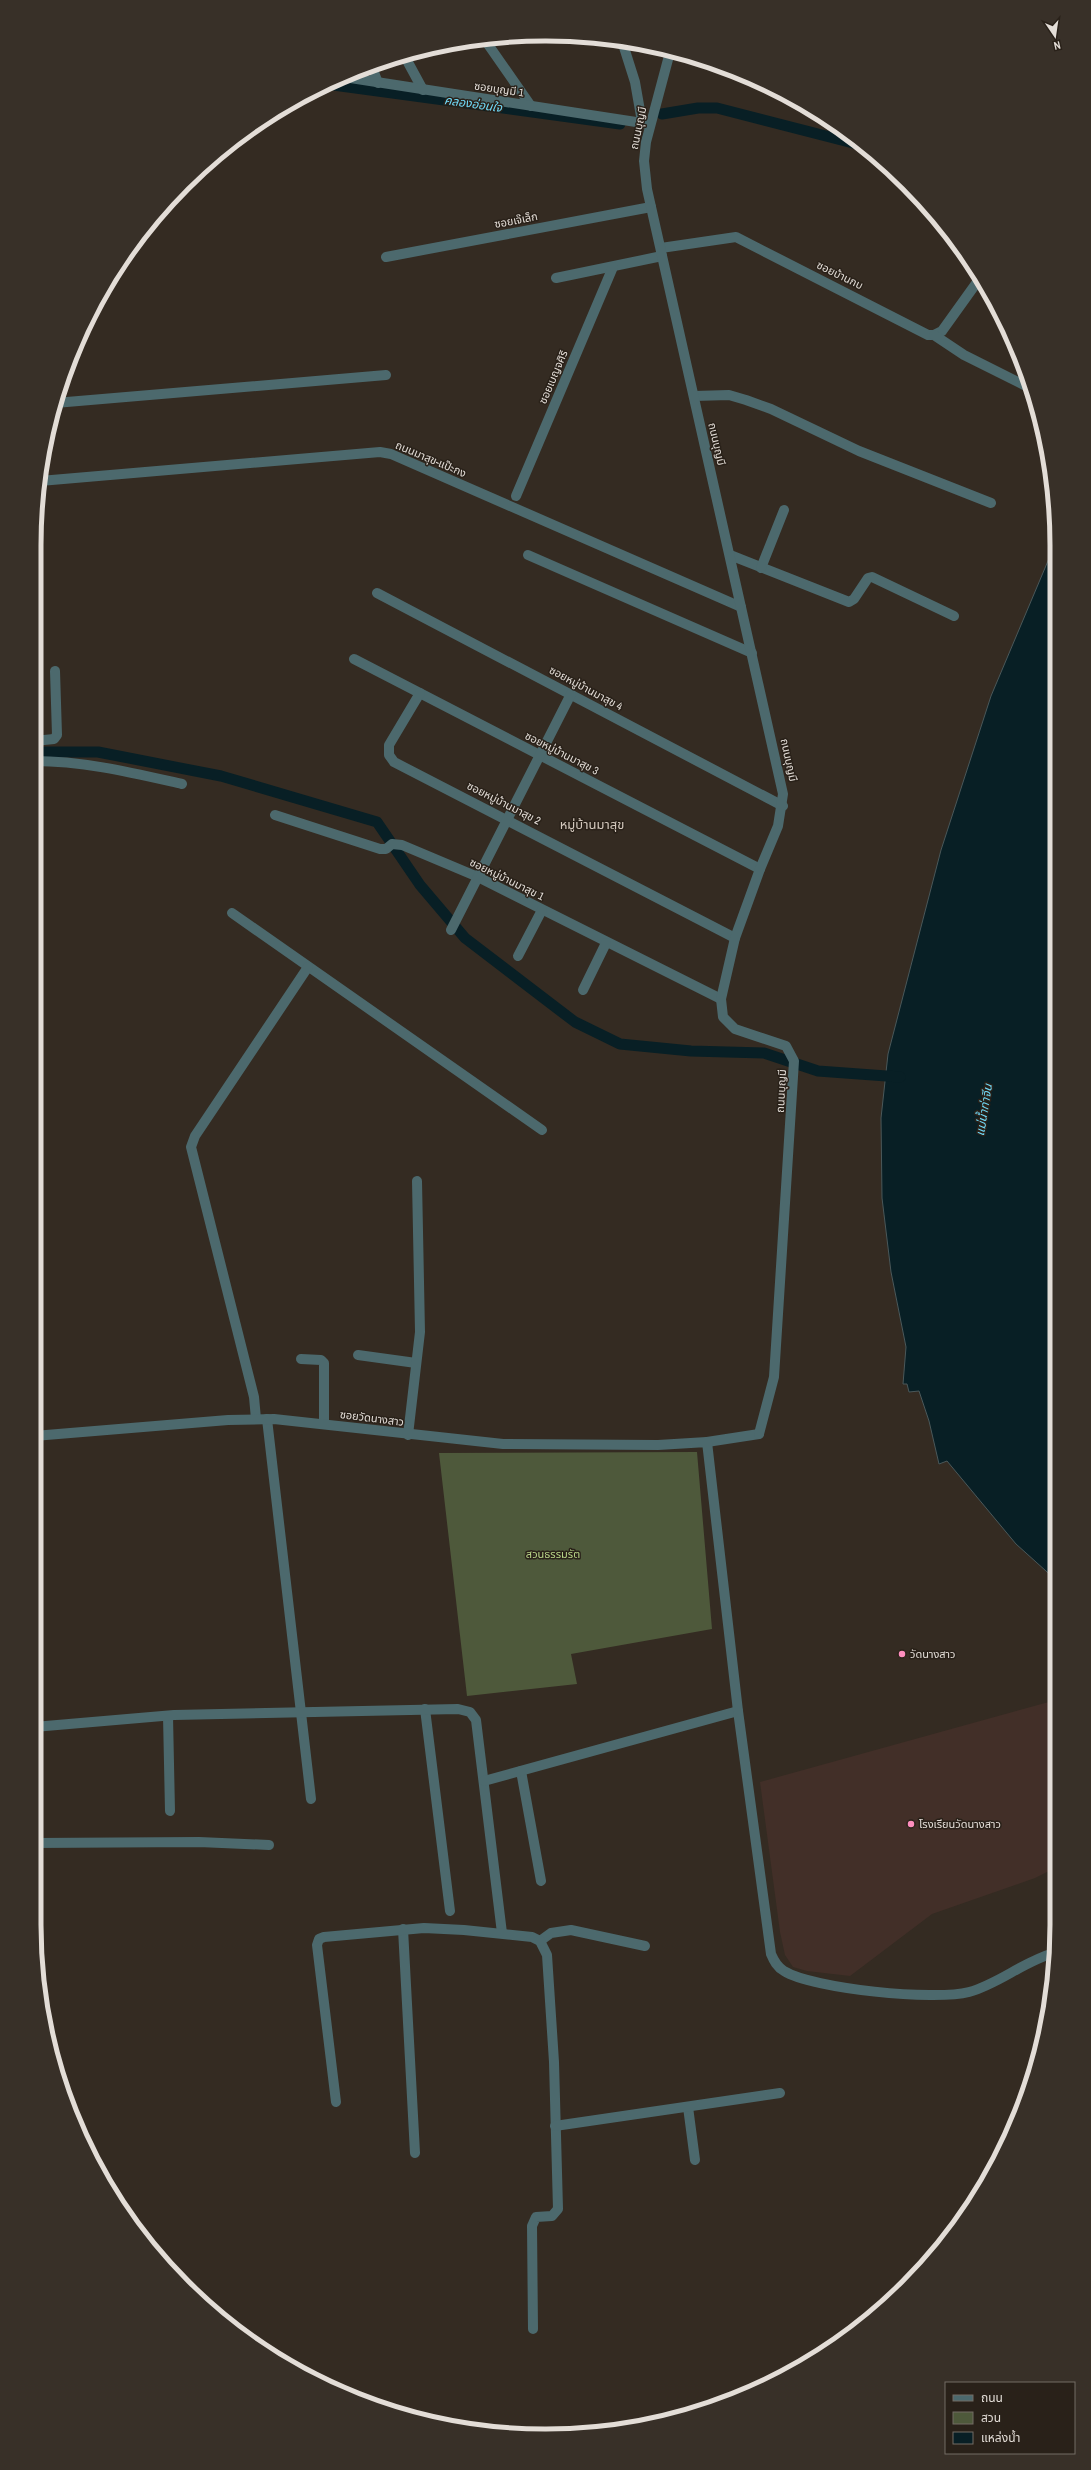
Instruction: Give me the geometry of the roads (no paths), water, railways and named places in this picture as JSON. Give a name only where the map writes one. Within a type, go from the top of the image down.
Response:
[{"type":"street","points":[[488,44],[531,106]]},
{"type":"street","points":[[624,47],[646,123]]},
{"type":"street","name":"ถนนบุญมี","points":[[669,56],[646,123],[644,161],[651,207],[782,781],[783,806],[778,826],[760,869],[735,938],[721,999],[723,1017],[728,1024],[735,1029],[786,1046],[795,1066],[774,1377],[759,1434]]},
{"type":"street","points":[[407,61],[423,90]]},
{"type":"street","points":[[374,71],[378,83]]},
{"type":"street","name":"ซอยบุญมี 1","points":[[353,79],[646,123]]},
{"type":"street","name":"ซอยเจ๊เล็ก","points":[[386,257],[651,207]]},
{"type":"street","name":"ซอยบ้านกบ","points":[[662,252],[736,237],[928,335],[934,335],[964,355],[1024,385]]},
{"type":"street","points":[[556,278],[613,267],[662,252]]},
{"type":"street","name":"ซอยเบญจศิริ","points":[[516,496],[613,267]]},
{"type":"street","points":[[934,335],[942,331],[976,283]]},
{"type":"street","points":[[62,402],[386,375]]},
{"type":"street","points":[[694,396],[728,395],[753,402],[859,451],[990,503]]},
{"type":"street","name":"ถนนมาสุข-แป๊ะกง","points":[[45,481],[380,452],[391,454],[742,607]]},
{"type":"street","points":[[761,568],[784,510]]},
{"type":"street","points":[[528,555],[752,653]]},
{"type":"street","points":[[730,555],[848,602],[854,599],[863,583],[872,577],[954,616]]},
{"type":"street","name":"ซอยหมู่บ้านมาสุข 4","points":[[377,593],[783,806]]},
{"type":"street","name":"ซอยหมู่บ้านมาสุข 3","points":[[354,659],[760,869]]},
{"type":"street","points":[[41,741],[54,739],[57,735],[55,671]]},
{"type":"street","name":"ซอยหมู่บ้านมาสุข 2","points":[[420,693],[389,745],[389,755],[394,762],[508,818],[735,938]]},
{"type":"street","points":[[451,930],[571,694]]},
{"type":"street","points":[[41,761],[58,761],[96,766],[182,784]]},
{"type":"street","name":"ซอยหมู่บ้านมาสุข 1","points":[[275,815],[380,849],[386,849],[396,843],[478,877],[606,943],[721,999]]},
{"type":"street","points":[[518,956],[542,910]]},
{"type":"street","points":[[232,912],[308,967],[542,1130]]},
{"type":"street","points":[[583,990],[606,943]]},
{"type":"street","points":[[256,1419],[254,1397],[229,1307],[192,1143],[308,967]]},
{"type":"street","points":[[408,1435],[420,1332],[417,1181]]},
{"type":"street","points":[[358,1356],[416,1363]]},
{"type":"street","points":[[301,1359],[321,1360],[324,1363],[324,1424]]},
{"type":"street","name":"ซอยวัดนางสาว","points":[[41,1435],[256,1419],[324,1424],[408,1435],[503,1444],[658,1445],[708,1442],[759,1434]]},
{"type":"street","points":[[267,1419],[311,1799]]},
{"type":"street","points":[[708,1442],[738,1711],[771,1954],[775,1963],[790,1974],[847,1988],[937,1995],[969,1992],[1049,1955]]},
{"type":"street","points":[[41,1725],[168,1716],[458,1709],[470,1712],[476,1720],[502,1934]]},
{"type":"street","points":[[426,1710],[450,1911]]},
{"type":"street","points":[[484,1782],[738,1711]]},
{"type":"street","points":[[168,1716],[170,1811]]},
{"type":"street","points":[[522,1771],[541,1881]]},
{"type":"street","points":[[41,1843],[199,1842],[269,1845]]},
{"type":"street","points":[[336,2102],[317,1945],[319,1939],[324,1937],[424,1928],[532,1937],[540,1940],[547,1956],[558,2210],[552,2216],[536,2217],[532,2226],[533,2329]]},
{"type":"street","points":[[403,1929],[415,2153]]},
{"type":"street","points":[[540,1940],[551,1933],[571,1930],[646,1946]]},
{"type":"street","points":[[555,2126],[780,2094]]},
{"type":"street","points":[[688,2107],[695,2160]]},
{"type":"water","name":"แม่น้ำท่าจีน","points":[[1050,556],[1050,1575],[1016,1544],[947,1461],[939,1464],[929,1421],[919,1391],[909,1392],[907,1384],[903,1384],[906,1347],[891,1272],[882,1198],[881,1118],[888,1054],[941,850],[991,696]]},
{"type":"waterway","name":"คลองอ่อนใจ","points":[[338,86],[620,124]]},
{"type":"waterway","name":"คลองอ่อนใจ","points":[[662,114],[698,108],[717,108],[848,142]]},
{"type":"waterway","points":[[41,752],[98,752],[221,776],[377,822],[420,885],[465,938],[575,1022],[620,1044],[691,1051],[764,1053],[818,1071],[900,1077]]},
{"type":"place","name":"วัดนางสาว","points":[[902,1654]]},
{"type":"place","name":"โรงเรียนวัดนางสาว","points":[[911,1824]]},
{"type":"district","name":"หมู่บ้านมาสุข","points":[[592,824]]},
{"type":"park label","name":"สวนธรรมรัต","points":[[553,1554]]}]
